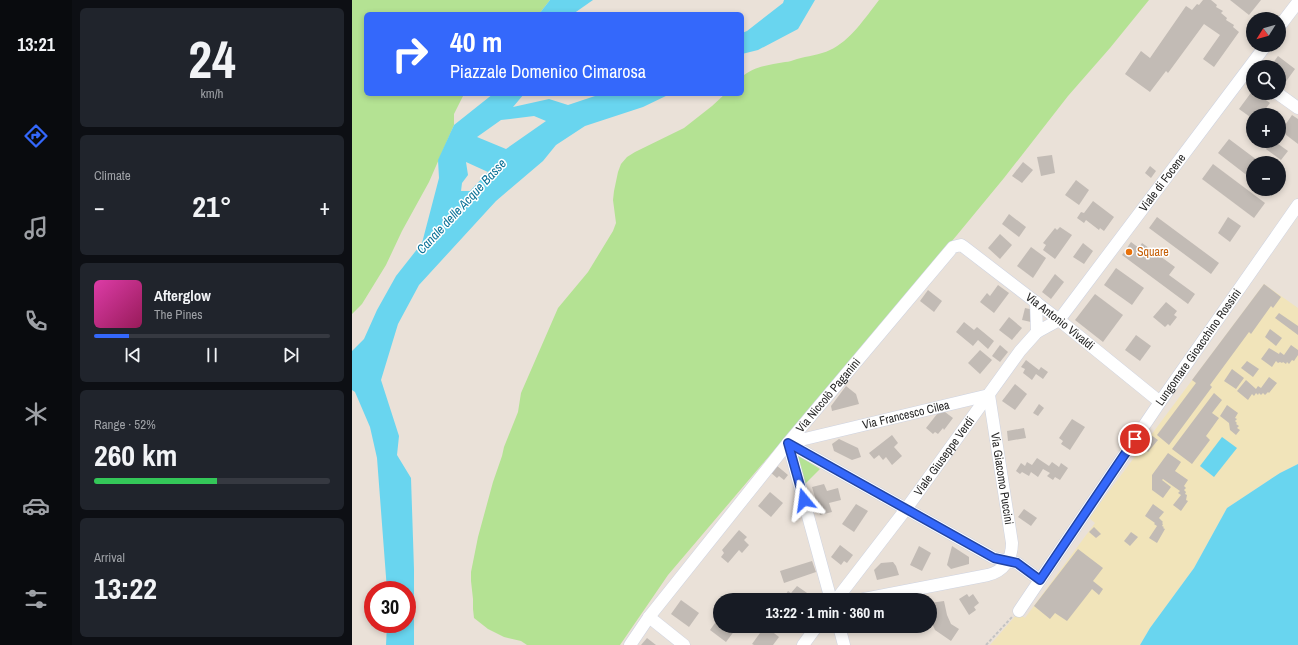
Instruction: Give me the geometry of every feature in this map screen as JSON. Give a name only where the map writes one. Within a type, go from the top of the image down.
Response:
[{"type":"street","points":[[1286,18],[1298,2]]},
{"type":"street","name":"Viale di Focene","points":[[1059,320],[1246,78]]},
{"type":"street","points":[[1286,99],[1298,108]]},
{"type":"street","name":"Lungomare Gioacchino Rossini","points":[[1019,611],[1160,402],[1298,205]]},
{"type":"street","name":"Via Antonio Vivaldi","points":[[957,245],[964,247],[1036,302],[1160,402]]},
{"type":"street","name":"Via Niccolò Paganini","points":[[630,645],[648,617],[788,443],[949,250],[957,245]]},
{"type":"street","points":[[1036,302],[1037,332]]},
{"type":"street","name":"Viale Giuseppe Verdi","points":[[841,593],[906,509],[1020,351],[1037,332],[1059,320]]},
{"type":"street","name":"Via Francesco Cilea","points":[[788,443],[989,395]]},
{"type":"street","name":"Via Giacomo Puccini","points":[[989,395],[1012,543],[1008,561]]},
{"type":"street","points":[[788,443],[994,558],[1017,563],[1040,580]]},
{"type":"street","points":[[788,443],[829,593]]},
{"type":"street","points":[[897,593],[993,574],[1002,569],[1008,561]]},
{"type":"street","points":[[648,617],[684,645]]},
{"type":"street","points":[[803,645],[812,633]]},
{"type":"street","points":[[841,633],[844,645]]},
{"type":"path","points":[[986,645],[1019,611]]},
{"type":"green space","points":[[352,0],[550,0],[541,12],[364,12],[364,96],[463,96],[454,114],[454,125],[429,182],[402,231],[386,265],[362,304],[352,314]]},
{"type":"green space","points":[[879,0],[1149,0],[1068,96],[957,235],[668,575],[620,645],[527,645],[521,641],[504,637],[488,629],[474,618],[471,572],[478,537],[493,482],[504,447],[518,412],[521,393],[558,308],[588,272],[613,231],[616,223],[613,200],[614,191],[621,164],[627,157],[635,152],[684,128],[723,96],[744,96],[744,75],[752,70],[762,66],[788,62],[830,50],[844,41],[857,28]]},
{"type":"green space","points":[[796,454],[820,469],[805,484]]},
{"type":"sand","points":[[1264,284],[1298,308],[1298,464],[1280,473],[1227,508],[1194,568],[1150,628],[1140,645],[990,645],[1018,613],[1025,618],[1095,523],[1089,518]]},
{"type":"water","points":[[550,0],[593,0],[576,12],[541,12]]},
{"type":"water","points":[[784,0],[815,0],[798,29],[758,50],[744,54],[744,32],[783,3]]},
{"type":"water","name":"Canale delle Acque Basse","points":[[490,96],[522,96],[513,107],[549,99],[568,105],[595,96],[666,96],[643,107],[585,126],[556,145],[543,161],[496,201],[419,285],[398,324],[381,380],[399,436],[397,455],[411,478],[414,581],[386,581],[377,458],[370,427],[355,392],[352,390],[352,351],[364,339],[377,310],[396,276],[422,243],[439,178],[438,160],[454,125]],"holes":[[[534,116],[546,121],[506,149],[477,137],[501,120]],[[466,162],[488,172],[470,191],[461,191],[462,183],[468,175]]]},
{"type":"water","points":[[1222,437],[1237,448],[1214,477],[1200,466]]},
{"type":"water","points":[[1298,464],[1298,645],[1140,645],[1150,628],[1194,568],[1227,508],[1280,473]]},
{"type":"water","points":[[387,633],[414,633],[414,645],[386,645]]},
{"type":"building","points":[[1203,0],[1211,0],[1217,5],[1216,7],[1223,11],[1221,13],[1227,18],[1226,20],[1234,25],[1233,27],[1239,32],[1214,67],[1203,59],[1220,35],[1204,24],[1168,73],[1166,71],[1150,92],[1125,74],[1141,51],[1150,58],[1186,6],[1192,10]]},
{"type":"building","points":[[1230,0],[1261,0],[1251,12],[1246,13]]},
{"type":"building","points":[[1278,56],[1283,60],[1275,60]]},
{"type":"building","points":[[1286,62],[1295,69],[1286,81]]},
{"type":"building","points":[[1246,100],[1266,100],[1270,103],[1266,108],[1246,108],[1246,114],[1239,109]]},
{"type":"building","points":[[1292,115],[1298,119],[1298,144],[1286,135],[1286,124]]},
{"type":"building","points":[[1229,139],[1252,156],[1246,156],[1246,175],[1218,153]]},
{"type":"building","points":[[1284,148],[1288,151],[1284,156],[1276,156],[1266,149]]},
{"type":"building","points":[[1052,155],[1055,173],[1041,176],[1037,157]]},
{"type":"building","points":[[1023,162],[1033,170],[1022,183],[1012,176]]},
{"type":"building","points":[[1213,164],[1246,189],[1246,196],[1256,196],[1265,203],[1254,218],[1202,179]]},
{"type":"building","points":[[1150,166],[1156,171],[1151,178],[1145,173]]},
{"type":"building","points":[[1076,180],[1089,190],[1079,205],[1065,195]]},
{"type":"building","points":[[1093,201],[1114,217],[1104,231],[1100,228],[1099,230],[1086,220],[1084,223],[1077,218],[1081,212],[1084,213]]},
{"type":"building","points":[[1009,214],[1026,227],[1019,237],[1002,224]]},
{"type":"building","points":[[1157,217],[1219,263],[1211,274],[1149,228]]},
{"type":"building","points":[[1228,217],[1241,226],[1230,242],[1218,233]]},
{"type":"building","points":[[1060,227],[1072,235],[1055,259],[1043,250],[1046,245],[1043,243],[1055,228],[1057,230]]},
{"type":"building","points":[[1000,234],[1012,245],[1000,259],[988,248]]},
{"type":"building","points":[[1131,242],[1139,248],[1142,243],[1175,267],[1169,275],[1195,294],[1188,304],[1122,255]]},
{"type":"building","points":[[1083,243],[1093,251],[1084,264],[1073,257]]},
{"type":"building","points":[[1031,247],[1046,258],[1033,278],[1017,266]]},
{"type":"building","points":[[1116,268],[1144,288],[1132,305],[1104,285]]},
{"type":"building","points":[[1055,274],[1064,282],[1051,299],[1042,292]]},
{"type":"building","points":[[1264,284],[1281,297],[1273,308],[1271,306],[1251,334],[1249,332],[1210,385],[1212,387],[1169,445],[1157,435],[1196,383],[1192,380]]},
{"type":"building","points":[[998,285],[1009,293],[994,313],[980,302],[987,293],[990,296]]},
{"type":"building","points":[[928,290],[942,301],[934,312],[920,301]]},
{"type":"building","points":[[1095,294],[1123,315],[1103,342],[1075,320]]},
{"type":"building","points":[[1166,302],[1177,311],[1174,315],[1177,317],[1170,326],[1168,324],[1165,327],[1153,317]]},
{"type":"building","points":[[1025,308],[1034,310],[1031,322],[1022,320]]},
{"type":"building","points":[[1279,313],[1298,326],[1298,335],[1275,318]]},
{"type":"building","points":[[1009,317],[1022,328],[1012,340],[999,330]]},
{"type":"building","points":[[964,322],[974,330],[977,327],[994,341],[988,349],[978,340],[973,346],[956,332]]},
{"type":"building","points":[[1270,329],[1282,338],[1276,346],[1265,337]]},
{"type":"building","points":[[1136,335],[1151,346],[1140,361],[1125,350]]},
{"type":"building","points":[[1000,345],[1008,352],[1000,362],[992,356]]},
{"type":"building","points":[[1291,345],[1298,350],[1298,355],[1294,361],[1292,360],[1289,364],[1287,362],[1286,364],[1283,362],[1278,363],[1276,361],[1272,367],[1261,359],[1269,348],[1279,354],[1280,352],[1284,355]]},
{"type":"building","points":[[980,350],[992,360],[980,374],[968,363]]},
{"type":"building","points":[[1026,360],[1039,370],[1041,367],[1048,372],[1043,379],[1036,374],[1032,380],[1023,373],[1025,369],[1021,367]]},
{"type":"building","points":[[1247,361],[1259,369],[1253,377],[1241,368]]},
{"type":"building","points":[[1232,369],[1244,378],[1236,389],[1224,381]]},
{"type":"building","points":[[1269,377],[1277,383],[1269,393],[1268,392],[1265,395],[1263,393],[1261,395],[1259,393],[1258,395],[1256,393],[1254,396],[1252,394],[1248,400],[1237,391],[1246,380],[1256,389],[1258,386],[1261,388]]},
{"type":"building","points":[[1015,384],[1027,394],[1015,410],[1002,401]]},
{"type":"building","points":[[846,386],[856,394],[859,404],[832,411],[831,406]]},
{"type":"building","points":[[1214,393],[1222,400],[1212,413],[1219,418],[1206,436],[1210,440],[1192,464],[1172,449]]},
{"type":"building","points":[[1039,404],[1044,408],[1038,416],[1033,413]]},
{"type":"building","points":[[1227,405],[1238,413],[1235,421],[1239,426],[1237,428],[1240,430],[1236,435],[1230,430],[1229,423],[1220,416]]},
{"type":"building","points":[[941,409],[953,418],[944,430],[943,428],[938,434],[935,432],[933,434],[926,428]]},
{"type":"building","points":[[1072,419],[1085,427],[1070,450],[1061,444],[1063,441],[1059,438]]},
{"type":"building","points":[[1024,428],[1026,438],[1008,441],[1007,431]]},
{"type":"building","points":[[892,435],[898,443],[894,447],[902,456],[892,465],[886,457],[883,460],[879,455],[874,459],[869,453]]},
{"type":"building","points":[[1151,435],[1158,440],[1148,452],[1142,447]]},
{"type":"building","points":[[839,439],[858,448],[861,457],[852,460],[834,451],[832,444]]},
{"type":"building","points":[[1168,453],[1181,462],[1175,471],[1188,480],[1184,486],[1186,488],[1184,490],[1186,492],[1185,494],[1187,495],[1186,500],[1188,501],[1181,511],[1173,505],[1181,495],[1178,493],[1180,491],[1163,479],[1162,480],[1171,487],[1163,498],[1152,490],[1152,475]]},
{"type":"building","points":[[1037,458],[1049,466],[1052,462],[1059,467],[1061,463],[1068,468],[1060,480],[1055,477],[1053,480],[1047,476],[1050,473],[1043,469],[1038,477],[1031,472],[1029,476],[1022,472],[1020,474],[1016,471],[1021,463],[1025,466],[1027,462],[1032,465]]},
{"type":"building","points":[[776,465],[788,475],[784,480],[779,476],[777,478],[770,472]]},
{"type":"building","points":[[824,484],[827,491],[838,488],[841,500],[829,503],[832,512],[820,515],[812,487]]},
{"type":"building","points":[[770,492],[783,503],[771,517],[758,506]]},
{"type":"building","points":[[856,504],[868,511],[854,532],[842,524]]},
{"type":"building","points":[[1153,504],[1164,512],[1159,518],[1163,522],[1162,526],[1165,529],[1157,543],[1149,538],[1157,526],[1145,516]]},
{"type":"building","points":[[1024,509],[1037,518],[1031,526],[1018,517]]},
{"type":"building","points":[[1094,527],[1101,534],[1096,538],[1089,532]]},
{"type":"building","points":[[739,530],[747,537],[744,540],[749,545],[742,553],[739,550],[728,563],[721,557],[724,553],[722,550]]},
{"type":"building","points":[[1131,532],[1138,537],[1130,546],[1124,541]]},
{"type":"building","points":[[840,545],[853,555],[847,563],[844,561],[841,565],[831,557]]},
{"type":"building","points":[[919,546],[931,553],[922,571],[910,565]]},
{"type":"building","points":[[952,546],[969,557],[969,564],[951,569],[947,565]]},
{"type":"building","points":[[1078,549],[1103,568],[1093,581],[1103,589],[1099,595],[1092,589],[1067,621],[1055,613],[1050,619],[1034,606]]},
{"type":"building","points":[[812,561],[816,572],[784,583],[780,571]]},
{"type":"building","points":[[893,562],[899,575],[877,580],[874,570],[881,563]]},
{"type":"building","points":[[797,586],[807,593],[791,593]]},
{"type":"building","points":[[967,594],[969,597],[973,594],[979,603],[974,607],[976,610],[969,615],[959,599]]},
{"type":"building","points":[[681,600],[699,613],[689,627],[671,614]]},
{"type":"building","points":[[944,601],[947,615],[951,624],[959,629],[951,641],[937,631],[937,602]]},
{"type":"building","points":[[714,633],[733,633],[726,642]]},
{"type":"building","points":[[760,633],[774,633],[779,637],[773,645],[752,644]]},
{"type":"building","points":[[647,638],[656,645],[641,645]]},
{"type":"place","name":"Square","points":[[1129,252]]},
{"type":"route","points":[[804,500],[788,443],[994,558],[1017,563],[1040,580],[1135,439]]}]
